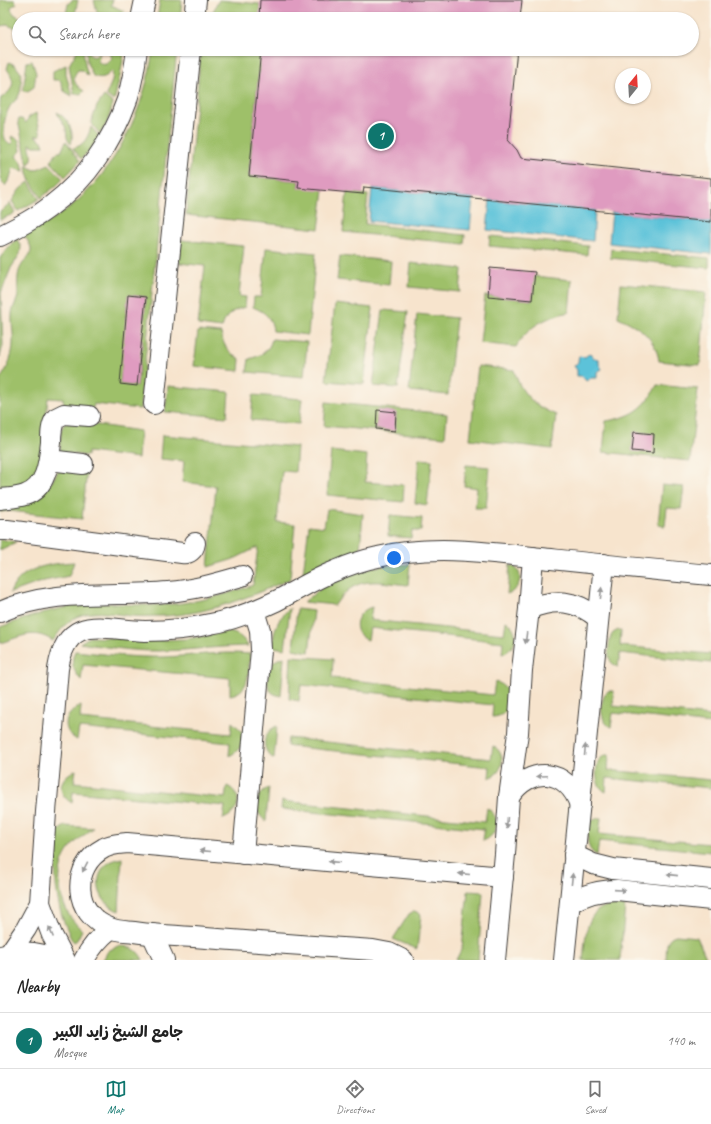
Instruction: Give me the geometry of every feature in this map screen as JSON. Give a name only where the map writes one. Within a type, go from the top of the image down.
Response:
[{"type":"lane","points":[[142,12],[144,0]]},
{"type":"lane","points":[[195,12],[196,0]]},
{"type":"lane","points":[[0,236],[28,222],[52,206],[74,187],[90,168],[116,125],[127,100],[136,56]]},
{"type":"lane","points":[[154,404],[190,56]]},
{"type":"lane","points":[[0,499],[26,495],[41,481],[47,471],[52,427],[56,418],[64,414],[89,416]]},
{"type":"lane","points":[[49,460],[82,464]]},
{"type":"lane","points":[[0,530],[182,553],[189,552],[194,547],[195,543]]},
{"type":"lane","points":[[65,960],[52,935],[40,903],[58,669],[60,656],[64,646],[76,633],[91,627],[144,631],[167,630],[211,624],[233,619],[275,602],[335,570],[377,557],[421,550],[466,550],[711,575]]},
{"type":"lane","points":[[495,960],[509,797],[518,733],[522,670],[533,557]]},
{"type":"lane","points":[[564,960],[604,564]]},
{"type":"lane","points":[[1,610],[30,602],[57,597],[168,592],[192,589],[216,584],[242,576]]},
{"type":"lane","points":[[529,609],[540,604],[563,602],[582,607],[598,618]]},
{"type":"lane","points":[[243,854],[261,650],[260,630],[254,611]]},
{"type":"lane","points":[[509,797],[515,788],[523,781],[534,776],[555,776],[571,787],[577,795],[580,805]]},
{"type":"lane","points":[[403,960],[389,953],[373,950],[152,934],[110,929],[100,924],[91,916],[84,906],[80,896],[79,884],[82,872],[87,862],[105,847],[127,843],[502,877]]},
{"type":"lane","points":[[574,855],[593,864],[613,869],[711,879]]},
{"type":"lane","points":[[570,903],[580,897],[604,890],[617,890],[711,900]]},
{"type":"lane","points":[[5,955],[26,929],[40,903]]},
{"type":"lane","points":[[84,960],[90,949],[99,938],[110,929]]},
{"type":"lane","points":[[152,934],[164,960]]},
{"type":"lane","points":[[5,955],[25,952],[40,954],[57,960]]},
{"type":"green space","points":[[0,0],[14,0],[17,4],[11,9],[13,12],[12,27],[7,25],[0,26]]},
{"type":"green space","points":[[72,0],[78,0],[75,12],[66,12],[68,4]]},
{"type":"green space","points":[[94,0],[113,0],[111,5],[124,11],[124,12],[97,12]]},
{"type":"green space","points":[[160,0],[182,0],[181,12],[158,12]]},
{"type":"green space","points":[[219,0],[260,4],[259,12],[213,12]]},
{"type":"green space","points":[[74,56],[84,56],[88,76],[82,70],[78,70],[74,76],[76,85],[84,91],[81,94],[74,94],[69,65]]},
{"type":"green space","points":[[86,56],[99,56],[98,61],[101,64],[104,64],[108,63],[112,58],[111,56],[124,56],[114,101],[106,95],[112,81],[113,72],[111,71],[103,77],[93,76],[87,63]]},
{"type":"green space","points":[[152,56],[176,56],[140,409],[94,404],[93,408],[65,406],[63,399],[48,398],[41,468],[39,474],[23,488],[0,490],[0,379],[8,366],[12,351],[12,314],[18,297],[18,278],[20,269],[31,253],[29,243],[24,236],[54,219],[70,207],[101,175],[115,156],[126,136],[144,93]],"holes":[[[128,295],[146,297],[144,319],[126,317]],[[125,339],[143,341],[137,386],[120,384]]]},
{"type":"green space","points":[[200,56],[260,56],[249,176],[299,181],[298,187],[324,190],[319,229],[186,215]]},
{"type":"green space","points":[[32,61],[36,73],[34,87],[28,91],[23,91],[27,62]]},
{"type":"green space","points":[[9,62],[15,65],[21,73],[21,87],[17,99],[11,105],[6,114],[4,131],[6,141],[9,144],[13,143],[12,136],[19,140],[21,151],[16,156],[22,163],[24,171],[13,168],[10,178],[5,186],[0,178],[2,171],[0,170],[0,104],[1,98],[9,92],[12,85],[12,77],[7,69]]},
{"type":"green space","points":[[66,65],[66,74],[72,96],[64,91],[60,80],[53,80],[53,71]]},
{"type":"green space","points":[[104,96],[113,103],[107,123],[100,134],[91,123],[97,106]]},
{"type":"green space","points":[[57,112],[70,126],[72,134],[71,144],[67,139],[65,127]]},
{"type":"green space","points":[[36,113],[41,135],[35,136],[42,141],[44,146],[34,146],[30,144],[32,159],[28,165],[18,121],[19,119],[22,119],[26,123],[29,117]]},
{"type":"green space","points":[[91,127],[99,136],[93,146],[81,159],[73,148],[83,143]]},
{"type":"green space","points":[[66,141],[80,161],[65,177],[51,162],[56,153],[61,152]]},
{"type":"green space","points":[[49,164],[63,179],[41,198],[31,182],[26,166],[35,170]]},
{"type":"green space","points":[[29,182],[39,199],[18,211],[12,201],[20,189]]},
{"type":"green space","points":[[347,192],[368,195],[365,224],[465,235],[464,244],[343,232]]},
{"type":"green space","points":[[10,203],[15,213],[0,220],[0,212]]},
{"type":"green space","points":[[490,236],[588,246],[587,255],[489,246]]},
{"type":"green space","points":[[17,239],[21,247],[20,254],[11,268],[1,293],[3,345],[0,357],[0,258]]},
{"type":"green space","points":[[181,240],[244,246],[239,296],[246,297],[245,307],[227,316],[222,328],[198,325],[205,266],[179,263]]},
{"type":"green space","points":[[266,248],[316,253],[308,335],[273,331],[271,322],[267,316],[253,307],[254,297],[261,297]]},
{"type":"green space","points":[[611,249],[709,258],[709,268],[610,258]]},
{"type":"green space","points":[[340,256],[391,261],[389,285],[337,280]]},
{"type":"green space","points":[[411,263],[462,269],[460,292],[409,287]]},
{"type":"green space","points":[[534,276],[572,280],[569,312],[552,317],[538,324],[526,333],[516,347],[480,343],[485,296],[532,300]]},
{"type":"green space","points":[[621,284],[706,292],[700,365],[659,361],[650,339],[632,324],[618,317]]},
{"type":"green space","points":[[335,304],[373,308],[364,384],[326,381]]},
{"type":"green space","points":[[383,310],[408,312],[398,388],[373,386]]},
{"type":"green space","points":[[417,314],[456,318],[448,395],[409,391]]},
{"type":"green space","points":[[198,331],[221,333],[223,342],[227,349],[240,359],[239,371],[194,366]]},
{"type":"green space","points":[[272,339],[307,342],[304,377],[247,372],[249,359],[264,353],[269,347]]},
{"type":"green space","points":[[478,366],[514,370],[520,385],[529,398],[541,407],[556,415],[552,449],[470,439]]},
{"type":"green space","points":[[657,385],[698,389],[690,461],[603,452],[606,421],[623,417],[637,410],[648,400]],"holes":[[[634,432],[654,434],[652,453],[632,451]]]},
{"type":"green space","points":[[168,386],[229,392],[227,417],[165,412]]},
{"type":"green space","points":[[253,395],[302,399],[299,424],[251,420]]},
{"type":"green space","points":[[326,402],[447,414],[445,437],[324,426]],"holes":[[[378,410],[396,412],[395,430],[376,429]]]},
{"type":"green space","points":[[65,423],[91,424],[140,431],[138,458],[88,452],[87,456],[62,452],[60,450],[61,430]]},
{"type":"green space","points":[[162,435],[297,447],[295,472],[282,471],[277,522],[295,524],[290,579],[211,609],[178,615],[161,616],[131,616],[94,613],[82,615],[73,619],[62,629],[53,641],[46,637],[33,634],[21,636],[0,643],[0,627],[59,609],[89,604],[148,605],[183,603],[230,593],[253,585],[258,547],[234,559],[208,567],[216,486],[182,482],[184,461],[160,459]]},
{"type":"green space","points":[[331,451],[367,455],[365,482],[404,485],[403,502],[327,495]]},
{"type":"green space","points":[[419,459],[432,460],[427,505],[415,503]]},
{"type":"green space","points":[[466,465],[490,467],[486,508],[475,508],[477,488],[464,486]]},
{"type":"green space","points":[[62,469],[87,470],[82,519],[9,511],[0,512],[0,506],[51,483],[58,471]]},
{"type":"green space","points":[[662,485],[684,487],[681,509],[667,508],[665,526],[658,525]]},
{"type":"green space","points":[[327,509],[363,514],[360,549],[303,573],[309,525],[324,527]]},
{"type":"green space","points":[[390,515],[422,518],[421,531],[412,531],[411,538],[388,536]]},
{"type":"green space","points":[[0,539],[16,542],[0,550]]},
{"type":"green space","points":[[74,562],[69,576],[44,581],[10,593],[21,577],[36,568]]},
{"type":"green space","points":[[410,564],[408,585],[386,582],[367,582],[351,588],[335,605],[304,602],[328,583],[372,567]]},
{"type":"green space","points":[[510,565],[518,571],[520,580],[516,588],[507,594]]},
{"type":"green space","points":[[372,607],[370,620],[504,634],[506,621],[514,629],[515,639],[511,648],[502,654],[503,642],[370,628],[368,640],[360,635],[356,626],[358,618],[361,614]]},
{"type":"green space","points":[[290,608],[285,649],[273,647],[275,631],[279,621]]},
{"type":"green space","points":[[297,609],[314,611],[309,652],[293,649]]},
{"type":"green space","points":[[618,630],[621,631],[620,646],[711,654],[711,663],[620,653],[618,667],[611,662],[608,649],[611,636]]},
{"type":"green space","points":[[227,632],[234,633],[239,636],[248,646],[147,651],[128,650],[80,643],[89,637],[161,640],[187,639]]},
{"type":"green space","points":[[75,651],[142,657],[218,653],[250,654],[248,674],[245,685],[242,690],[230,695],[230,678],[83,665],[81,680],[73,666],[73,655]]},
{"type":"green space","points":[[291,656],[333,659],[332,678],[493,695],[495,682],[507,689],[510,695],[510,701],[505,712],[499,716],[492,717],[493,705],[301,685],[299,701],[289,699]]},
{"type":"green space","points":[[284,657],[281,696],[274,694],[270,690],[268,678],[269,670],[272,664]]},
{"type":"green space","points":[[608,691],[614,691],[613,706],[711,716],[711,724],[613,713],[611,727],[602,716],[603,699]]},
{"type":"green space","points":[[81,706],[80,719],[231,734],[232,722],[242,731],[243,739],[239,749],[229,756],[230,743],[79,728],[77,740],[68,731],[66,722],[71,713]]},
{"type":"green space","points":[[277,726],[274,759],[266,751],[265,741],[268,732]]},
{"type":"green space","points":[[288,738],[491,759],[493,746],[500,753],[502,763],[498,772],[489,778],[490,767],[287,746]]},
{"type":"green space","points":[[609,755],[608,770],[711,780],[711,788],[607,778],[606,792],[599,784],[596,773],[599,762],[602,757]]},
{"type":"green space","points":[[76,770],[74,782],[225,798],[227,786],[236,794],[238,803],[233,812],[223,819],[225,806],[73,792],[72,803],[63,795],[61,785],[70,773]]},
{"type":"green space","points":[[269,788],[266,821],[259,813],[257,803],[260,794]]},
{"type":"green space","points":[[282,801],[485,822],[487,808],[495,816],[496,826],[492,835],[483,841],[484,829],[281,809]]},
{"type":"green space","points":[[597,818],[601,818],[599,834],[711,844],[711,852],[599,841],[597,855],[590,850],[588,832],[590,823]]},
{"type":"green space","points":[[65,826],[93,828],[72,846],[63,860],[61,869],[61,895],[70,916],[82,930],[77,940],[74,942],[62,917],[59,906],[55,870],[58,834],[59,830]]},
{"type":"green space","points":[[122,858],[119,911],[106,902],[102,896],[99,889],[99,881],[100,874],[110,862]]},
{"type":"green space","points":[[468,891],[483,892],[478,960],[456,960],[462,948]]},
{"type":"green space","points":[[614,905],[625,906],[620,960],[583,960],[586,933],[592,917],[597,911],[604,907]]},
{"type":"green space","points":[[414,911],[421,915],[417,949],[393,939],[409,914]]},
{"type":"green space","points":[[676,935],[697,937],[707,960],[666,960],[666,948],[668,942]]},
{"type":"green space","points":[[118,946],[133,949],[139,953],[143,960],[103,960],[108,951]]},
{"type":"water","points":[[372,188],[473,198],[470,230],[369,221]]},
{"type":"water","points":[[490,200],[595,210],[593,241],[487,230]]},
{"type":"water","points":[[612,212],[711,222],[711,254],[609,243]]},
{"type":"water","points":[[590,353],[594,358],[599,359],[599,364],[602,369],[597,372],[597,378],[591,378],[586,381],[582,376],[577,376],[577,370],[574,366],[578,362],[579,356],[585,357]]},
{"type":"building","points":[[260,0],[522,0],[521,12],[259,12]]},
{"type":"building","points":[[260,56],[516,56],[508,140],[517,150],[521,158],[711,178],[711,222],[364,187],[363,194],[298,188],[299,181],[249,176]]},
{"type":"building","points":[[490,268],[535,272],[532,300],[488,296]]},
{"type":"building","points":[[128,295],[146,297],[137,386],[120,384]]},
{"type":"building","points":[[377,410],[396,412],[395,431],[376,429]]},
{"type":"building","points":[[634,432],[654,434],[653,453],[632,451]]},
{"type":"place","name":"جامع الشيخ زايد الكبير","points":[[381,136]]}]
